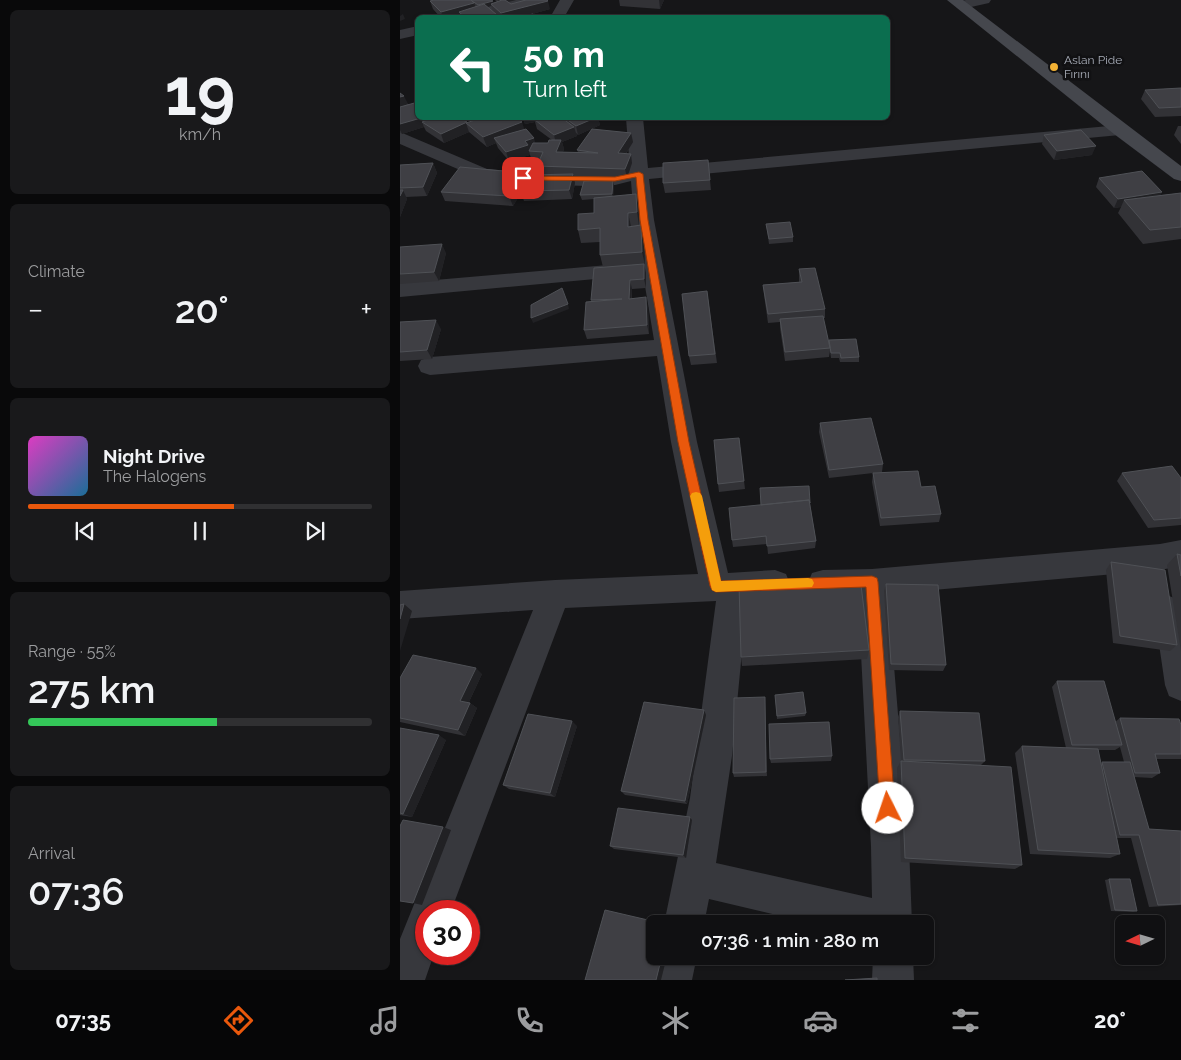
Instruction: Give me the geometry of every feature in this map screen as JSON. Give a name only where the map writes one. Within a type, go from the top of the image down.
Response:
[{"type":"street","points":[[470,15],[523,0]]},
{"type":"street","points":[[560,15],[567,0]]},
{"type":"street","points":[[958,2],[984,0]]},
{"type":"street","points":[[958,2],[1120,130],[1181,175]]},
{"type":"street","points":[[400,35],[415,31]]},
{"type":"street","points":[[634,120],[644,220],[684,442],[725,586],[722,702],[695,877],[686,915]]},
{"type":"street","points":[[400,137],[483,174],[523,178],[587,180],[615,179],[639,174],[1120,130]]},
{"type":"street","points":[[400,290],[467,286],[652,268]]},
{"type":"street","points":[[430,366],[667,347]]},
{"type":"street","points":[[400,605],[556,594],[725,586],[872,582],[1170,555],[1181,685]]},
{"type":"street","points":[[872,582],[890,846],[892,915]]},
{"type":"street","points":[[435,900],[556,594]]},
{"type":"street","points":[[695,877],[826,915]]},
{"type":"street","points":[[404,980],[415,952]]},
{"type":"street","points":[[671,980],[675,965]]},
{"type":"street","points":[[893,965],[893,980]]},
{"type":"building","points":[[471,0],[474,3],[441,12],[430,1]]},
{"type":"building","points":[[471,0],[491,0],[493,1],[478,5]]},
{"type":"building","points":[[502,0],[511,4],[526,0],[548,1],[501,13],[491,4]]},
{"type":"building","points":[[484,4],[497,15],[462,15],[459,12]]},
{"type":"building","points":[[1181,88],[1181,107],[1159,108],[1145,90]]},
{"type":"building","points":[[415,103],[415,120],[400,124],[400,107]]},
{"type":"building","points":[[428,120],[463,120],[467,122],[441,134],[422,122]]},
{"type":"building","points":[[475,120],[519,120],[522,122],[483,137],[466,123]]},
{"type":"building","points":[[535,120],[565,120],[574,127],[554,135]]},
{"type":"building","points":[[568,120],[590,120],[576,126]]},
{"type":"building","points":[[526,129],[534,138],[525,141],[528,145],[506,152],[494,138]]},
{"type":"building","points":[[592,129],[631,133],[618,153],[631,154],[625,169],[537,166],[543,152],[529,151],[533,143],[548,143],[549,140],[561,140],[556,152],[598,153],[577,150]]},
{"type":"building","points":[[1081,130],[1096,146],[1057,151],[1044,135]]},
{"type":"building","points":[[708,160],[710,180],[663,183],[663,163]]},
{"type":"building","points":[[433,163],[423,187],[400,188],[400,165]]},
{"type":"building","points":[[460,167],[525,173],[509,196],[441,192]]},
{"type":"building","points":[[1142,171],[1162,192],[1118,199],[1099,178]]},
{"type":"building","points":[[573,174],[569,190],[521,191],[526,175]]},
{"type":"building","points":[[613,180],[612,194],[580,195],[584,181]]},
{"type":"building","points":[[1181,193],[1181,227],[1150,230],[1124,200]]},
{"type":"building","points":[[636,194],[637,212],[628,213],[628,227],[641,225],[642,252],[600,255],[600,228],[578,230],[578,214],[594,213],[594,198]]},
{"type":"building","points":[[790,222],[793,237],[769,239],[766,224]]},
{"type":"building","points":[[442,244],[434,272],[400,274],[400,247]]},
{"type":"building","points":[[644,264],[644,279],[630,280],[629,299],[646,297],[647,325],[584,330],[586,302],[622,299],[591,300],[594,268]]},
{"type":"building","points":[[815,268],[825,309],[768,314],[763,285],[802,282],[799,269]]},
{"type":"building","points":[[562,288],[568,304],[531,318],[531,305]]},
{"type":"building","points":[[707,291],[715,354],[689,356],[682,294]]},
{"type":"building","points":[[823,316],[830,348],[785,352],[780,319]]},
{"type":"building","points":[[436,320],[427,350],[400,352],[400,322]]},
{"type":"building","points":[[856,339],[859,357],[841,358],[840,353],[831,353],[829,340]]},
{"type":"building","points":[[871,418],[883,464],[829,470],[820,423]]},
{"type":"building","points":[[739,438],[744,481],[718,484],[714,440]]},
{"type":"building","points":[[1172,466],[1181,478],[1181,518],[1154,520],[1122,473]]},
{"type":"building","points":[[918,471],[921,487],[935,486],[941,514],[881,518],[873,473]]},
{"type":"building","points":[[809,486],[810,503],[809,500],[761,505],[760,488]]},
{"type":"building","points":[[809,500],[816,541],[767,546],[766,536],[732,540],[729,508]]},
{"type":"building","points":[[1177,554],[1181,555],[1181,576]]},
{"type":"building","points":[[1111,562],[1165,570],[1177,645],[1120,636]]},
{"type":"building","points":[[860,577],[869,650],[741,657],[739,584]]},
{"type":"building","points":[[886,584],[938,585],[946,665],[891,664]]},
{"type":"building","points":[[404,604],[400,619],[400,605]]},
{"type":"building","points":[[413,655],[476,668],[460,701],[470,703],[458,730],[400,718],[400,678]]},
{"type":"building","points":[[1057,681],[1104,681],[1122,745],[1072,745]]},
{"type":"building","points":[[803,692],[806,713],[777,716],[775,695]]},
{"type":"building","points":[[765,697],[766,772],[733,773],[734,698]]},
{"type":"building","points":[[644,702],[704,710],[685,801],[621,791]]},
{"type":"building","points":[[900,711],[979,713],[985,761],[904,760]]},
{"type":"building","points":[[528,714],[572,721],[550,793],[503,785]]},
{"type":"building","points":[[1120,718],[1179,719],[1181,725],[1181,754],[1155,754],[1160,773],[1135,773]]},
{"type":"building","points":[[829,722],[832,756],[770,759],[769,724]]},
{"type":"building","points":[[400,728],[439,735],[403,814],[400,813]]},
{"type":"building","points":[[1022,746],[1098,749],[1120,854],[1038,850]]},
{"type":"building","points":[[901,761],[1011,767],[1022,865],[905,858]]},
{"type":"building","points":[[1102,762],[1130,762],[1149,829],[1181,831],[1181,904],[1158,905],[1139,835],[1120,835]]},
{"type":"building","points":[[618,808],[690,817],[683,855],[610,846]]},
{"type":"building","points":[[403,820],[443,827],[413,903],[400,901],[400,826]]},
{"type":"building","points":[[1109,879],[1130,879],[1137,911],[1115,910]]},
{"type":"building","points":[[605,910],[646,920],[646,965],[660,965],[656,980],[585,980]]},
{"type":"building","points":[[877,978],[877,980],[845,980]]},
{"type":"slow traffic","points":[[696,496],[716,586],[808,583]]},
{"type":"place","name":"Aslan Pide Fırını","points":[[1054,67]]},
{"type":"route","points":[[523,178],[587,180],[615,179],[639,174],[644,220],[684,442],[716,586],[872,582],[888,808]]}]
